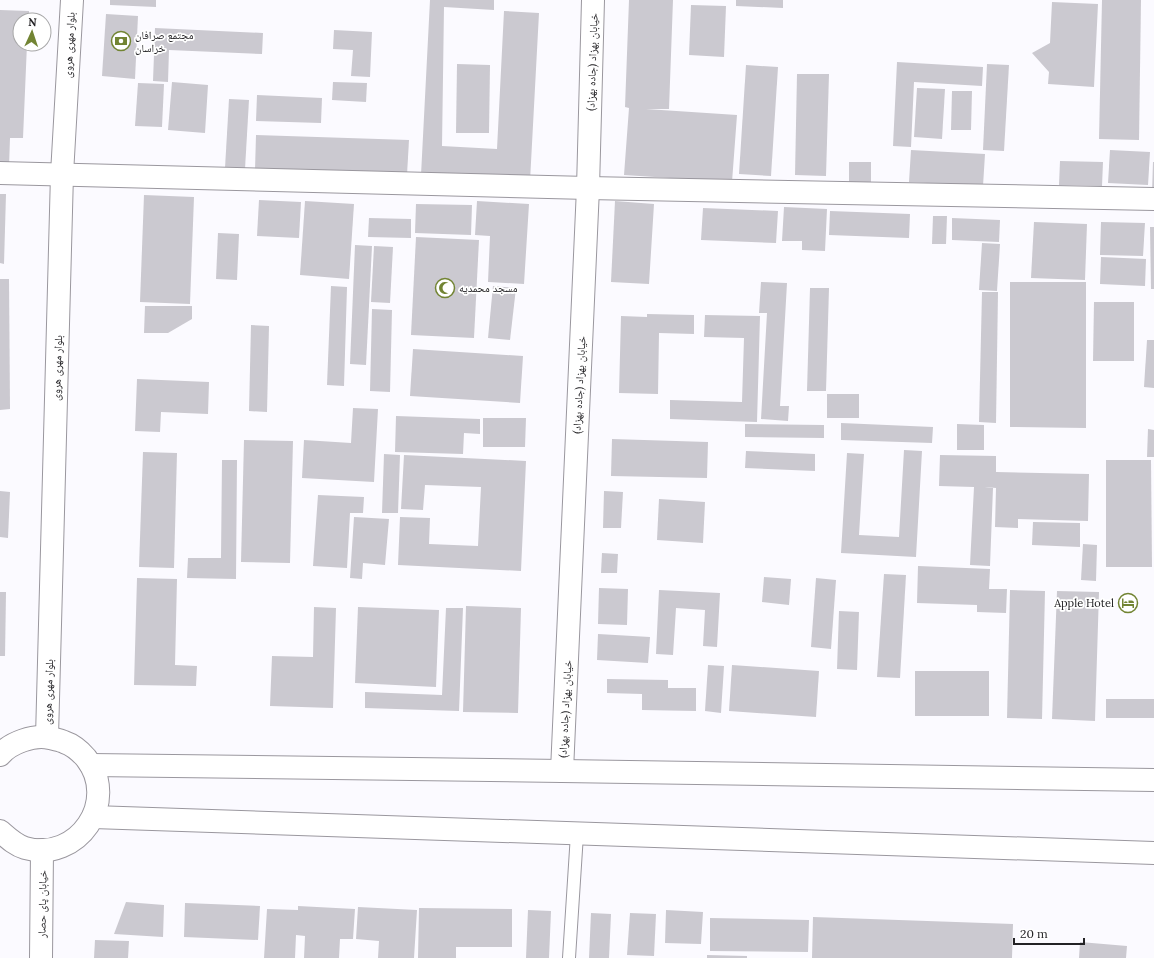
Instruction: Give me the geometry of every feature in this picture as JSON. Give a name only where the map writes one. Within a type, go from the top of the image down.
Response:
[{"type":"main road","name":"بلوار مهری هروی","points":[[47,737],[62,174],[72,0]]},
{"type":"main road","name":"خیابان بهزاد (جاده بهزاد)","points":[[562,771],[588,188],[593,0]]},
{"type":"main road","points":[[0,173],[588,188],[1154,199]]},
{"type":"main road","points":[[0,755],[16,743],[31,738],[47,737],[65,742],[80,751],[91,765],[97,782],[98,800],[93,817],[85,831],[72,841],[58,848],[42,850],[25,848],[10,840],[0,831]]},
{"type":"main road","points":[[91,765],[1154,780]]},
{"type":"main road","points":[[93,817],[1154,853]]},
{"type":"main road","name":"خیابان پای حصار","points":[[41,958],[42,850]]},
{"type":"lane","points":[[569,958],[577,834]]},
{"type":"building","points":[[110,0],[156,0],[156,7],[110,5]]},
{"type":"building","points":[[430,0],[494,0],[494,10],[444,7],[442,146],[497,149],[504,11],[539,13],[530,181],[421,175]]},
{"type":"building","points":[[629,0],[673,0],[669,109],[646,109],[737,115],[732,182],[624,175],[629,108],[625,107]]},
{"type":"building","points":[[736,0],[783,0],[783,8],[736,6]]},
{"type":"building","points":[[1102,0],[1141,0],[1139,140],[1099,139]]},
{"type":"building","points":[[1052,2],[1098,4],[1094,87],[1048,84],[1049,72],[1032,53],[1050,43]]},
{"type":"building","points":[[691,5],[726,6],[724,57],[689,55]]},
{"type":"building","points":[[0,10],[29,11],[12,12],[12,52],[27,52],[23,138],[10,138],[9,167],[0,166]]},
{"type":"building","points":[[106,14],[138,16],[135,79],[102,76]]},
{"type":"building","points":[[155,28],[263,33],[262,54],[169,50],[168,82],[153,81]]},
{"type":"building","points":[[334,30],[372,32],[370,77],[351,76],[353,50],[333,49]]},
{"type":"building","points":[[897,62],[983,67],[982,86],[914,82],[911,147],[893,146]]},
{"type":"building","points":[[457,64],[490,65],[489,133],[456,133]]},
{"type":"building","points":[[987,64],[1009,65],[1004,151],[983,150]]},
{"type":"building","points":[[746,65],[778,67],[771,176],[739,174]]},
{"type":"building","points":[[797,74],[829,74],[826,176],[795,175]]},
{"type":"building","points":[[172,82],[208,85],[205,133],[168,130]]},
{"type":"building","points":[[333,82],[367,83],[366,102],[332,100]]},
{"type":"building","points":[[138,83],[164,84],[162,127],[135,126]]},
{"type":"building","points":[[917,88],[945,89],[942,139],[914,137]]},
{"type":"building","points":[[952,91],[972,91],[971,130],[951,130]]},
{"type":"building","points":[[257,95],[322,98],[321,123],[256,121]]},
{"type":"building","points":[[229,99],[249,100],[245,169],[225,168]]},
{"type":"building","points":[[256,135],[409,140],[407,175],[255,170]]},
{"type":"building","points":[[911,150],[985,154],[983,186],[909,182]]},
{"type":"building","points":[[1110,150],[1150,152],[1148,185],[1108,183]]},
{"type":"building","points":[[1060,161],[1103,162],[1102,186],[1059,185]]},
{"type":"building","points":[[849,162],[871,162],[871,184],[849,183]]},
{"type":"building","points":[[1153,162],[1154,193],[1152,193]]},
{"type":"building","points":[[0,194],[6,194],[4,264],[0,263]]},
{"type":"building","points":[[144,195],[194,197],[190,304],[140,302]]},
{"type":"building","points":[[259,200],[301,202],[299,238],[257,236]]},
{"type":"building","points":[[305,201],[354,204],[349,279],[300,275]]},
{"type":"building","points":[[477,201],[529,204],[524,284],[488,282],[490,236],[475,235]]},
{"type":"building","points":[[615,201],[654,204],[649,284],[611,282]]},
{"type":"building","points":[[416,204],[472,205],[471,235],[415,233]]},
{"type":"building","points":[[784,207],[827,209],[825,251],[802,250],[802,241],[782,241]]},
{"type":"building","points":[[703,208],[778,211],[776,243],[701,240]]},
{"type":"building","points":[[830,211],[910,214],[909,238],[829,235]]},
{"type":"building","points":[[933,216],[947,216],[946,244],[932,244]]},
{"type":"building","points":[[369,218],[411,219],[411,238],[368,237]]},
{"type":"building","points":[[952,218],[1000,220],[999,242],[952,240]]},
{"type":"building","points":[[1034,222],[1087,224],[1085,280],[1031,278]]},
{"type":"building","points":[[1101,222],[1145,223],[1143,256],[1100,255]]},
{"type":"building","points":[[1150,227],[1154,227],[1154,289],[1151,289]]},
{"type":"building","points":[[218,233],[239,234],[237,280],[216,279]]},
{"type":"building","name":"مسجد محمدیه","points":[[416,237],[479,240],[474,338],[411,335]]},
{"type":"building","points":[[982,243],[1000,244],[997,291],[979,290]]},
{"type":"building","points":[[355,245],[372,246],[366,365],[350,364]]},
{"type":"building","points":[[374,246],[393,247],[390,303],[371,302]]},
{"type":"building","points":[[1101,257],[1146,259],[1145,286],[1100,284]]},
{"type":"building","points":[[0,279],[9,279],[10,409],[0,410]]},
{"type":"building","points":[[761,282],[787,283],[780,406],[789,406],[788,421],[761,419],[767,313],[759,313]]},
{"type":"building","points":[[1010,282],[1086,282],[1086,428],[1010,427]]},
{"type":"building","points":[[331,286],[347,287],[344,386],[327,385]]},
{"type":"building","points":[[493,286],[516,288],[510,340],[488,338]]},
{"type":"building","points":[[810,288],[829,288],[826,391],[807,391]]},
{"type":"building","points":[[982,292],[998,292],[996,423],[979,422]]},
{"type":"building","points":[[1094,302],[1134,302],[1134,361],[1093,361]]},
{"type":"building","points":[[145,306],[192,306],[192,319],[168,333],[144,333]]},
{"type":"building","points":[[372,309],[392,310],[390,392],[370,391]]},
{"type":"building","points":[[647,314],[694,315],[694,334],[659,333],[658,394],[619,393],[621,316],[647,317]]},
{"type":"building","points":[[705,315],[760,316],[757,422],[670,419],[670,400],[742,402],[744,338],[704,337]]},
{"type":"building","points":[[251,325],[269,326],[267,412],[249,411]]},
{"type":"building","points":[[1147,340],[1154,340],[1154,388],[1144,387]]},
{"type":"building","points":[[413,349],[523,356],[520,403],[410,396]]},
{"type":"building","points":[[137,379],[209,382],[208,414],[161,412],[160,432],[135,431]]},
{"type":"building","points":[[827,394],[859,394],[859,418],[827,418]]},
{"type":"building","points":[[353,408],[378,409],[374,482],[302,478],[304,440],[351,443]]},
{"type":"building","points":[[396,416],[480,419],[480,434],[464,433],[463,454],[395,452]]},
{"type":"building","points":[[483,418],[526,418],[525,447],[483,447]]},
{"type":"building","points":[[841,423],[933,427],[932,443],[841,440]]},
{"type":"building","points":[[745,424],[824,425],[824,438],[745,437]]},
{"type":"building","points":[[957,424],[984,425],[984,450],[957,450]]},
{"type":"building","points":[[1148,429],[1154,430],[1154,457],[1147,457]]},
{"type":"building","points":[[612,439],[708,442],[707,478],[611,476]]},
{"type":"building","points":[[244,440],[293,441],[290,563],[241,562]]},
{"type":"building","points":[[904,450],[922,451],[916,557],[841,553],[847,453],[864,454],[859,535],[899,537]]},
{"type":"building","points":[[746,451],[815,454],[815,471],[745,468]]},
{"type":"building","points":[[143,452],[177,453],[174,568],[139,567]]},
{"type":"building","points":[[384,454],[400,455],[398,513],[382,513]]},
{"type":"building","points":[[404,455],[526,461],[521,571],[398,565],[400,517],[430,518],[429,544],[478,546],[481,487],[425,485],[423,510],[401,509]]},
{"type":"building","points":[[940,455],[996,456],[996,472],[1089,474],[1088,521],[1018,519],[1018,528],[995,527],[996,488],[985,487],[993,488],[990,566],[970,565],[974,487],[939,486]]},
{"type":"building","points":[[222,460],[237,460],[236,579],[187,578],[188,558],[221,558]]},
{"type":"building","points":[[1106,460],[1151,460],[1152,567],[1106,567]]},
{"type":"building","points":[[0,491],[10,492],[8,538],[0,537]]},
{"type":"building","points":[[604,491],[623,492],[621,528],[603,528]]},
{"type":"building","points":[[318,495],[364,497],[363,513],[350,513],[347,568],[313,566]]},
{"type":"building","points":[[659,499],[705,502],[703,543],[657,540]]},
{"type":"building","points":[[354,517],[389,519],[385,565],[363,563],[362,579],[350,578]]},
{"type":"building","points":[[1033,522],[1080,523],[1080,547],[1032,545]]},
{"type":"building","points":[[1083,544],[1097,545],[1096,581],[1081,580]]},
{"type":"building","points":[[602,553],[618,554],[617,573],[601,573]]},
{"type":"building","points":[[918,566],[990,569],[989,589],[1007,589],[1006,613],[977,612],[977,605],[917,603]]},
{"type":"building","points":[[884,574],[906,575],[900,678],[877,677]]},
{"type":"building","points":[[764,577],[791,579],[789,605],[762,602]]},
{"type":"building","points":[[137,578],[177,579],[175,665],[197,666],[196,686],[134,685]]},
{"type":"building","points":[[816,578],[836,580],[831,649],[811,647]]},
{"type":"building","points":[[599,588],[628,589],[627,625],[598,624]]},
{"type":"building","points":[[659,590],[720,593],[717,647],[703,646],[705,610],[676,608],[673,655],[656,654]]},
{"type":"building","points":[[1010,590],[1045,591],[1042,719],[1007,718]]},
{"type":"building","points":[[1057,591],[1099,592],[1095,721],[1052,719]]},
{"type":"building","points":[[0,592],[6,592],[5,656],[0,656]]},
{"type":"building","points":[[466,606],[521,608],[518,713],[463,712]]},
{"type":"building","points":[[314,607],[336,608],[333,708],[270,706],[272,656],[313,657]]},
{"type":"building","points":[[358,607],[439,610],[436,687],[355,683]]},
{"type":"building","points":[[446,608],[463,608],[459,711],[365,708],[365,692],[442,695]]},
{"type":"building","points":[[839,611],[859,612],[857,670],[837,669]]},
{"type":"building","points":[[598,634],[650,637],[648,663],[597,660]]},
{"type":"building","points":[[708,665],[724,666],[721,713],[705,711]]},
{"type":"building","points":[[732,665],[819,671],[816,717],[729,711]]},
{"type":"building","points":[[915,671],[989,671],[989,716],[915,716]]},
{"type":"building","points":[[607,679],[668,680],[668,688],[696,688],[696,711],[642,710],[642,694],[607,693]]},
{"type":"building","points":[[1106,699],[1154,699],[1154,718],[1106,718]]},
{"type":"building","points":[[126,902],[164,905],[163,937],[114,934]]},
{"type":"building","points":[[185,903],[260,906],[258,940],[184,937]]},
{"type":"building","points":[[298,906],[355,909],[353,939],[340,939],[339,958],[304,958],[305,936],[296,935],[295,958],[264,958],[267,909],[298,910]]},
{"type":"building","points":[[358,907],[417,910],[414,958],[378,958],[379,941],[356,939]]},
{"type":"building","points":[[419,908],[512,909],[512,947],[456,947],[456,958],[418,958]]},
{"type":"building","points":[[528,910],[551,911],[549,958],[526,958]]},
{"type":"building","points":[[666,910],[703,912],[701,944],[665,943]]},
{"type":"building","points":[[591,913],[611,914],[609,958],[589,958]]},
{"type":"building","points":[[630,913],[656,914],[654,956],[627,955]]},
{"type":"building","points":[[813,917],[1013,924],[1012,958],[812,958]]},
{"type":"building","points":[[710,918],[809,920],[808,952],[710,951]]},
{"type":"building","points":[[95,940],[129,941],[128,958],[94,958]]},
{"type":"building","points":[[1080,942],[1127,946],[1126,958],[1079,958]]},
{"type":"building","points":[[707,955],[747,956],[747,958],[707,958]]},
{"type":"place","name":"مجتمع صرافان خراسان","points":[[121,41]]},
{"type":"place","name":"مسجد محمدیه","points":[[445,288]]},
{"type":"place","name":"Apple Hotel","points":[[1128,603]]}]
